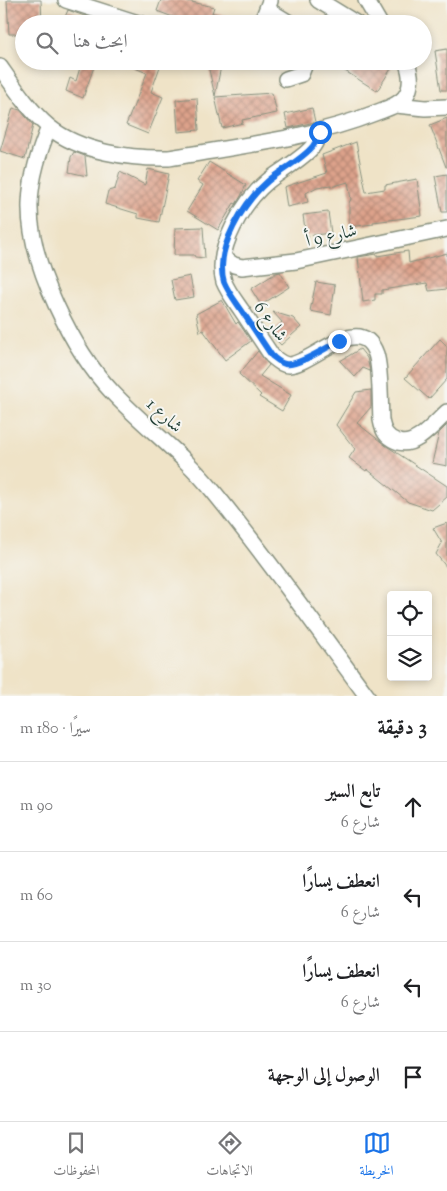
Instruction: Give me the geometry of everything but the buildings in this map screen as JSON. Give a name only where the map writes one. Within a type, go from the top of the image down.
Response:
[{"type":"street","points":[[66,0],[112,15]]},
{"type":"street","points":[[318,0],[342,15]]},
{"type":"street","points":[[366,0],[375,15]]},
{"type":"street","points":[[269,5],[281,15]]},
{"type":"street","points":[[0,67],[49,127],[86,146],[127,157],[148,158],[169,158],[320,132],[396,105],[404,98],[411,86],[409,70]]},
{"type":"street","points":[[286,79],[301,74],[303,70]]},
{"type":"street","points":[[396,105],[425,108],[447,107]]},
{"type":"street","name":"شارع 1","points":[[49,127],[36,161],[30,204],[31,227],[43,272],[79,350],[94,373],[114,395],[163,439],[212,490],[276,570],[367,696]]},
{"type":"street","name":"شارع 6","points":[[320,132],[313,146],[253,196],[235,224],[223,258],[224,283],[272,356],[281,363],[286,365],[298,362],[348,338],[358,337],[366,340],[376,356],[381,420],[383,428],[390,439],[403,444],[412,442],[447,412]]},
{"type":"street","name":"شارع 9 أ","points":[[223,258],[234,265],[242,267],[296,261],[447,229]]},
{"type":"route","points":[[320,132],[313,146],[270,180],[253,196],[244,208],[229,237],[223,258],[223,273],[224,283],[232,296],[272,356],[281,363],[286,365],[298,362],[339,341]]}]
